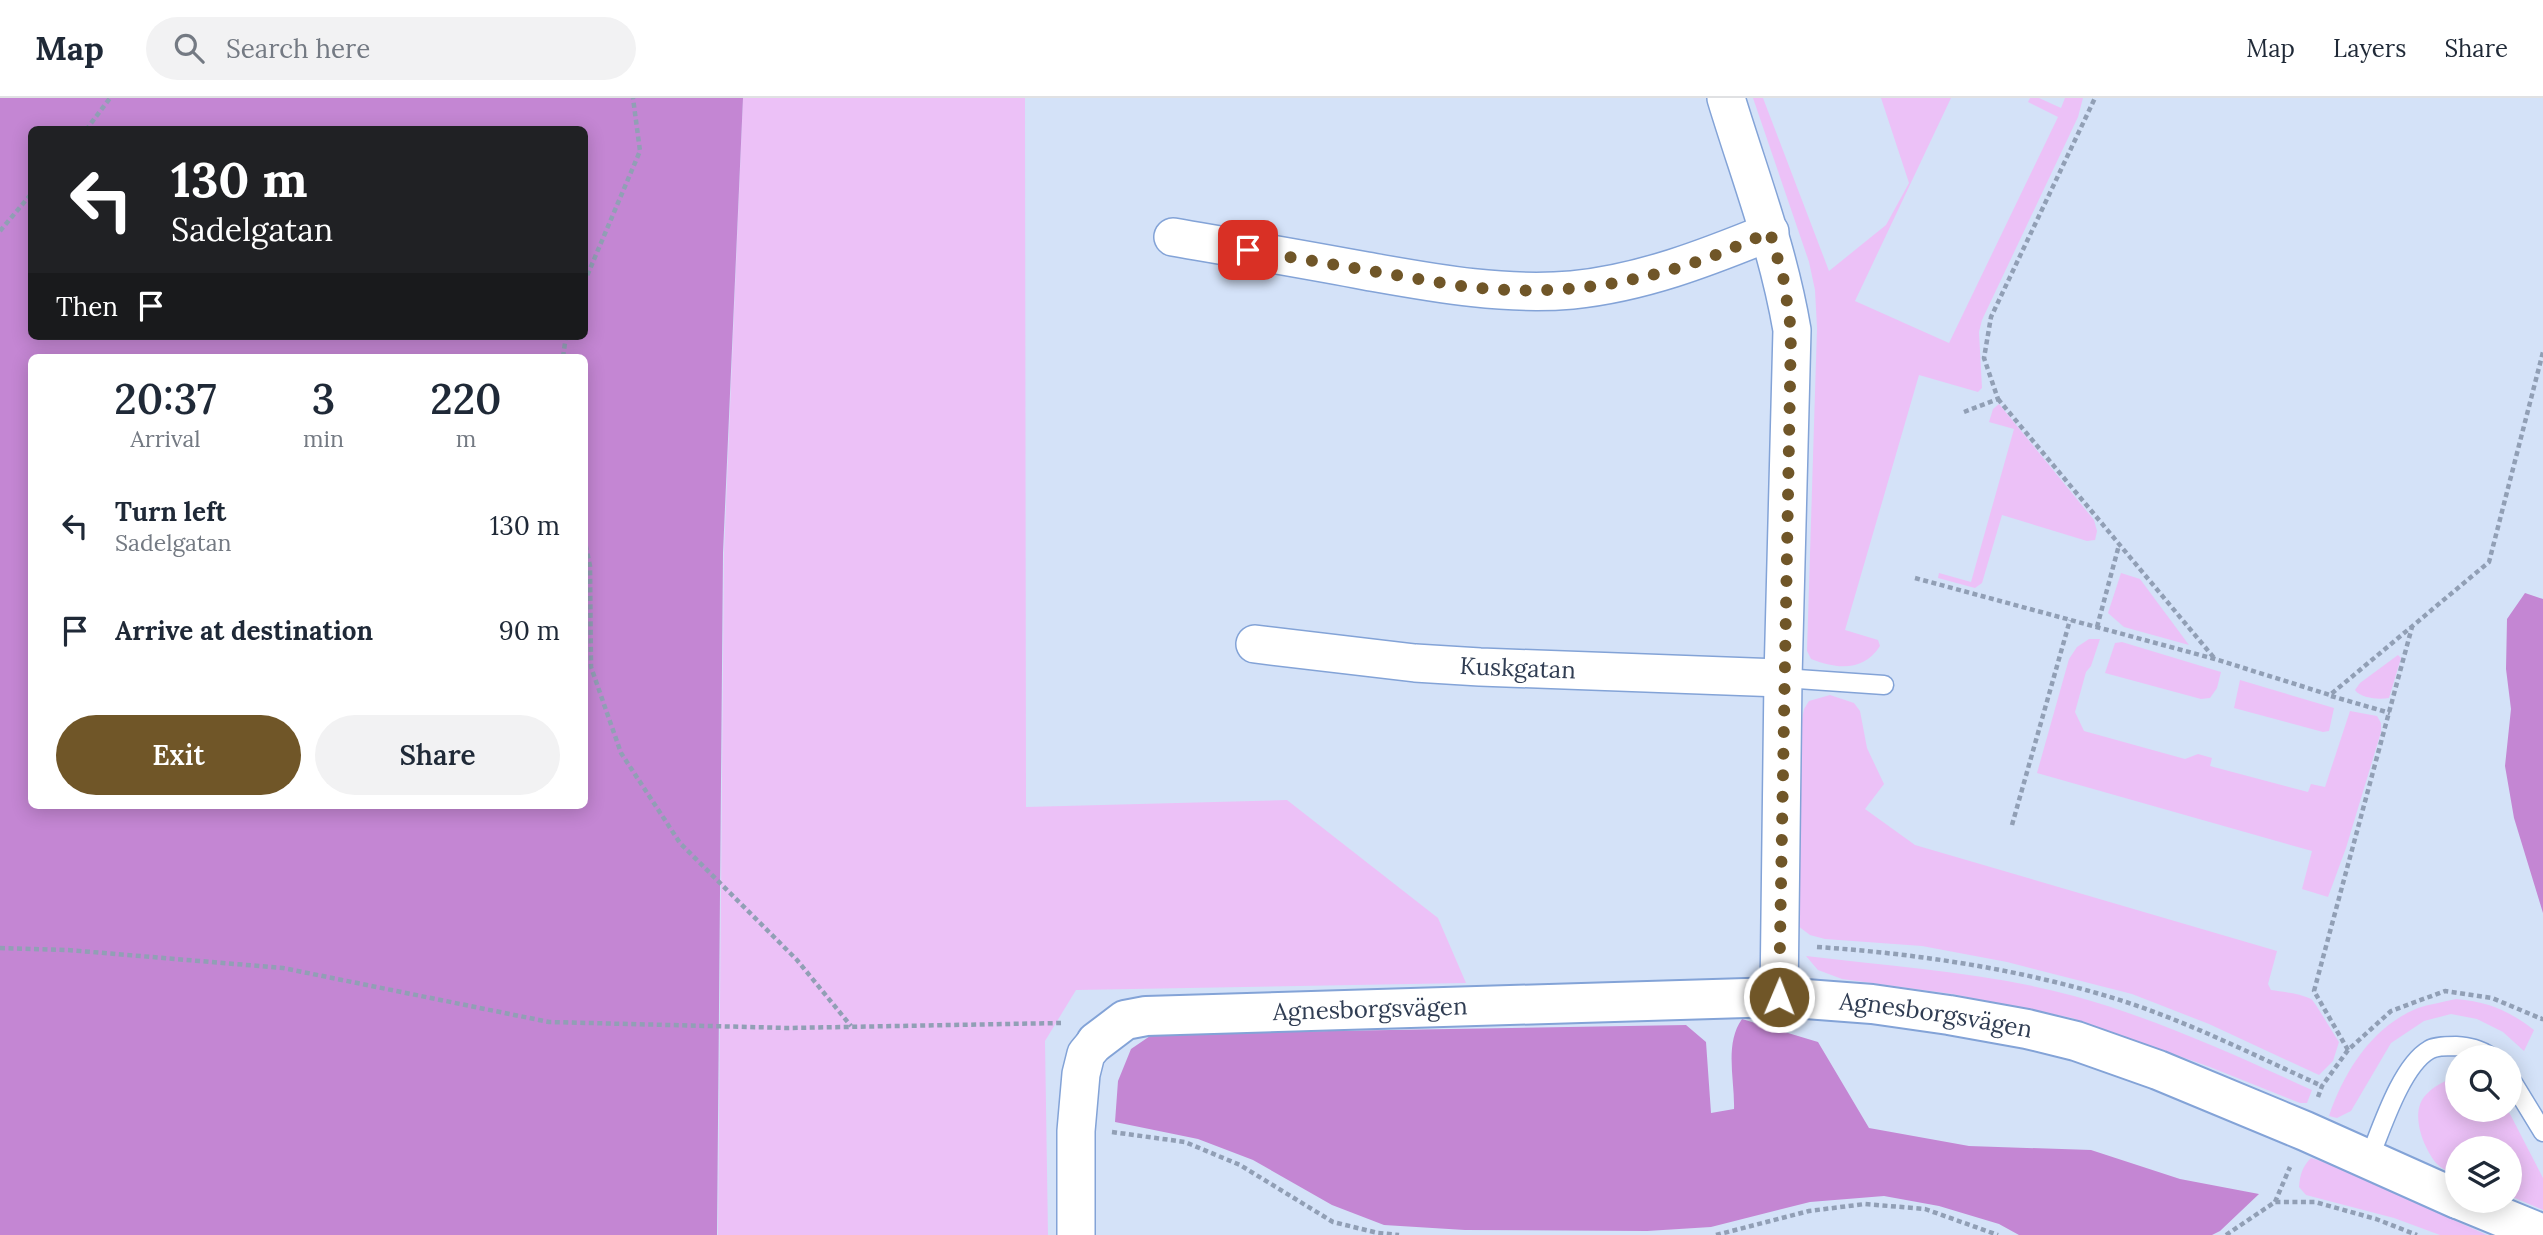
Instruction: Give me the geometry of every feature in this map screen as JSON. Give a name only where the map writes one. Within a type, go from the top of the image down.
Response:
[{"type":"street","points":[[1726,98],[1784,281],[1791,330],[1779,997]]},
{"type":"street","points":[[1172,237],[1422,281],[1488,290],[1546,292],[1600,286],[1645,276],[1697,262],[1770,232]]},
{"type":"street","name":"Kuskgatan","points":[[1255,644],[1415,663],[1783,678]]},
{"type":"street","name":"Agnesborgsvägen","points":[[1096,1042],[1125,1020],[1146,1016],[1779,997],[1872,1004],[1949,1015],[2076,1041],[2158,1070],[2445,1194]]},
{"type":"street","points":[[1076,1235],[1076,1131],[1081,1074],[1086,1054],[1096,1042]]},
{"type":"street","name":"Agnesborgsvägen","points":[[2491,1213],[2543,1234]]},
{"type":"lane","points":[[1783,678],[1884,685]]},
{"type":"lane","points":[[2369,1159],[2392,1102],[2410,1069],[2429,1050],[2445,1047]]},
{"type":"lane","points":[[2522,1098],[2543,1132]]},
{"type":"path","points":[[89,126],[110,98]]},
{"type":"path","points":[[588,274],[640,151],[633,98]]},
{"type":"path","points":[[2095,98],[1991,317],[1984,358],[1998,399],[2215,659]]},
{"type":"path","points":[[0,231],[28,198]]},
{"type":"path","points":[[2330,695],[2489,562],[2543,352]]},
{"type":"path","points":[[1964,412],[1998,399]]},
{"type":"path","points":[[2097,627],[2119,544]]},
{"type":"path","points":[[588,556],[591,667],[621,753],[680,843],[797,961],[851,1027]]},
{"type":"path","points":[[1915,578],[2215,659],[2390,713]]},
{"type":"path","points":[[2012,825],[2070,620]]},
{"type":"path","points":[[2348,1050],[2314,991],[2412,626]]},
{"type":"path","points":[[0,948],[68,950],[283,968],[549,1022],[789,1028],[1060,1022],[1096,1042]]},
{"type":"path","points":[[1076,1131],[1126,1132],[1185,1143],[1240,1165],[1333,1222],[1399,1235]]},
{"type":"path","points":[[2226,1235],[2275,1202],[2315,1202],[2376,1219],[2417,1235]]},
{"type":"path","points":[[1716,1235],[1809,1210],[1865,1204],[1925,1209],[1998,1235]]},
{"type":"shaded area","points":[[0,98],[743,98],[723,553],[717,1235],[0,1235]]},
{"type":"shaded area","points":[[743,98],[1025,98],[1026,807],[1287,800],[1438,918],[1466,983],[1076,990],[1045,1041],[1048,1235],[718,1235],[724,553]]},
{"type":"shaded area","points":[[1753,98],[1763,98],[1829,271],[1886,225],[1909,183],[1881,98],[1951,98],[1855,301],[1949,343],[2058,117],[2028,102],[2030,98],[2039,98],[2061,108],[2065,98],[2083,98],[2078,117],[1982,320],[1979,332],[1982,388],[1978,392],[1919,375],[1845,630],[1878,640],[1880,646],[1866,660],[1849,666],[1830,665],[1811,659],[1807,651],[1817,328],[1815,290],[1809,262]]},
{"type":"shaded area","points":[[1999,404],[2094,520],[2097,531],[2095,540],[2087,541],[2002,515],[1982,583],[1975,588],[1938,578],[1939,573],[1971,582],[2014,429],[1989,422],[1993,409]]},
{"type":"shaded area","points":[[2121,573],[2140,579],[2189,645],[2124,627],[2108,613]]},
{"type":"shaded area","points":[[2525,593],[2543,599],[2543,913],[2514,818],[2505,766],[2511,709],[2506,669],[2507,619]]},
{"type":"shaded area","points":[[2089,639],[2100,639],[2091,666],[2086,672],[2075,712],[2084,731],[2185,759],[2198,754],[2212,758],[2210,766],[2308,792],[2311,784],[2325,787],[2350,711],[2377,716],[2381,723],[2381,732],[2346,848],[2328,897],[2302,889],[2312,851],[2037,773],[2069,659],[2077,647]]},
{"type":"shaded area","points":[[2122,642],[2221,672],[2217,688],[2210,698],[2201,699],[2105,673],[2115,643]]},
{"type":"shaded area","points":[[2398,655],[2401,658],[2389,698],[2370,698],[2355,690],[2360,683]]},
{"type":"shaded area","points":[[2240,680],[2334,708],[2329,731],[2323,732],[2234,708]]},
{"type":"shaded area","points":[[1830,695],[1854,703],[1860,711],[1867,748],[1884,784],[1865,809],[1915,845],[2277,951],[2268,984],[2271,990],[2302,995],[2313,1001],[2339,1042],[2333,1061],[2319,1075],[2209,1024],[2132,994],[2007,962],[1922,946],[1825,939],[1810,935],[1798,926],[1796,875],[1802,719],[1809,701]]},
{"type":"shaded area","points":[[1806,956],[2008,981],[2074,996],[2165,1027],[2312,1090],[2307,1103],[2300,1103],[2210,1067],[2072,1018],[1952,994],[1842,979],[1818,970]]},
{"type":"shaded area","points":[[2456,999],[2478,1002],[2515,1017],[2534,1030],[2524,1051],[2522,1045],[2517,1045],[2503,1032],[2477,1019],[2451,1014],[2424,1021],[2391,1043],[2351,1111],[2337,1118],[2329,1116],[2343,1083],[2362,1052],[2387,1026],[2418,1008]]},
{"type":"shaded area","points":[[1742,1019],[1818,1042],[1869,1128],[1969,1146],[2091,1150],[2180,1179],[2259,1194],[2220,1231],[2212,1235],[2019,1235],[1999,1224],[1939,1206],[1884,1196],[1810,1202],[1711,1227],[1647,1231],[1465,1230],[1384,1225],[1332,1205],[1253,1160],[1198,1139],[1115,1122],[1118,1081],[1131,1049],[1153,1034],[1686,1025],[1706,1042],[1711,1113],[1734,1109],[1732,1051],[1733,1040]]},
{"type":"shaded area","points":[[2445,1081],[2445,1122],[2514,1122],[2521,1136],[2445,1136],[2445,1169],[2442,1168],[2432,1158],[2423,1141],[2418,1113],[2424,1097]]},
{"type":"shaded area","points":[[2522,1137],[2543,1178],[2543,1210],[2522,1201]]},
{"type":"shaded area","points":[[2311,1158],[2487,1235],[2440,1235],[2394,1218],[2306,1195],[2299,1183]]},
{"type":"route","points":[[1248,250],[1422,281],[1488,290],[1546,292],[1600,286],[1645,276],[1697,262],[1770,232],[1784,281],[1791,330],[1779,997]]}]
